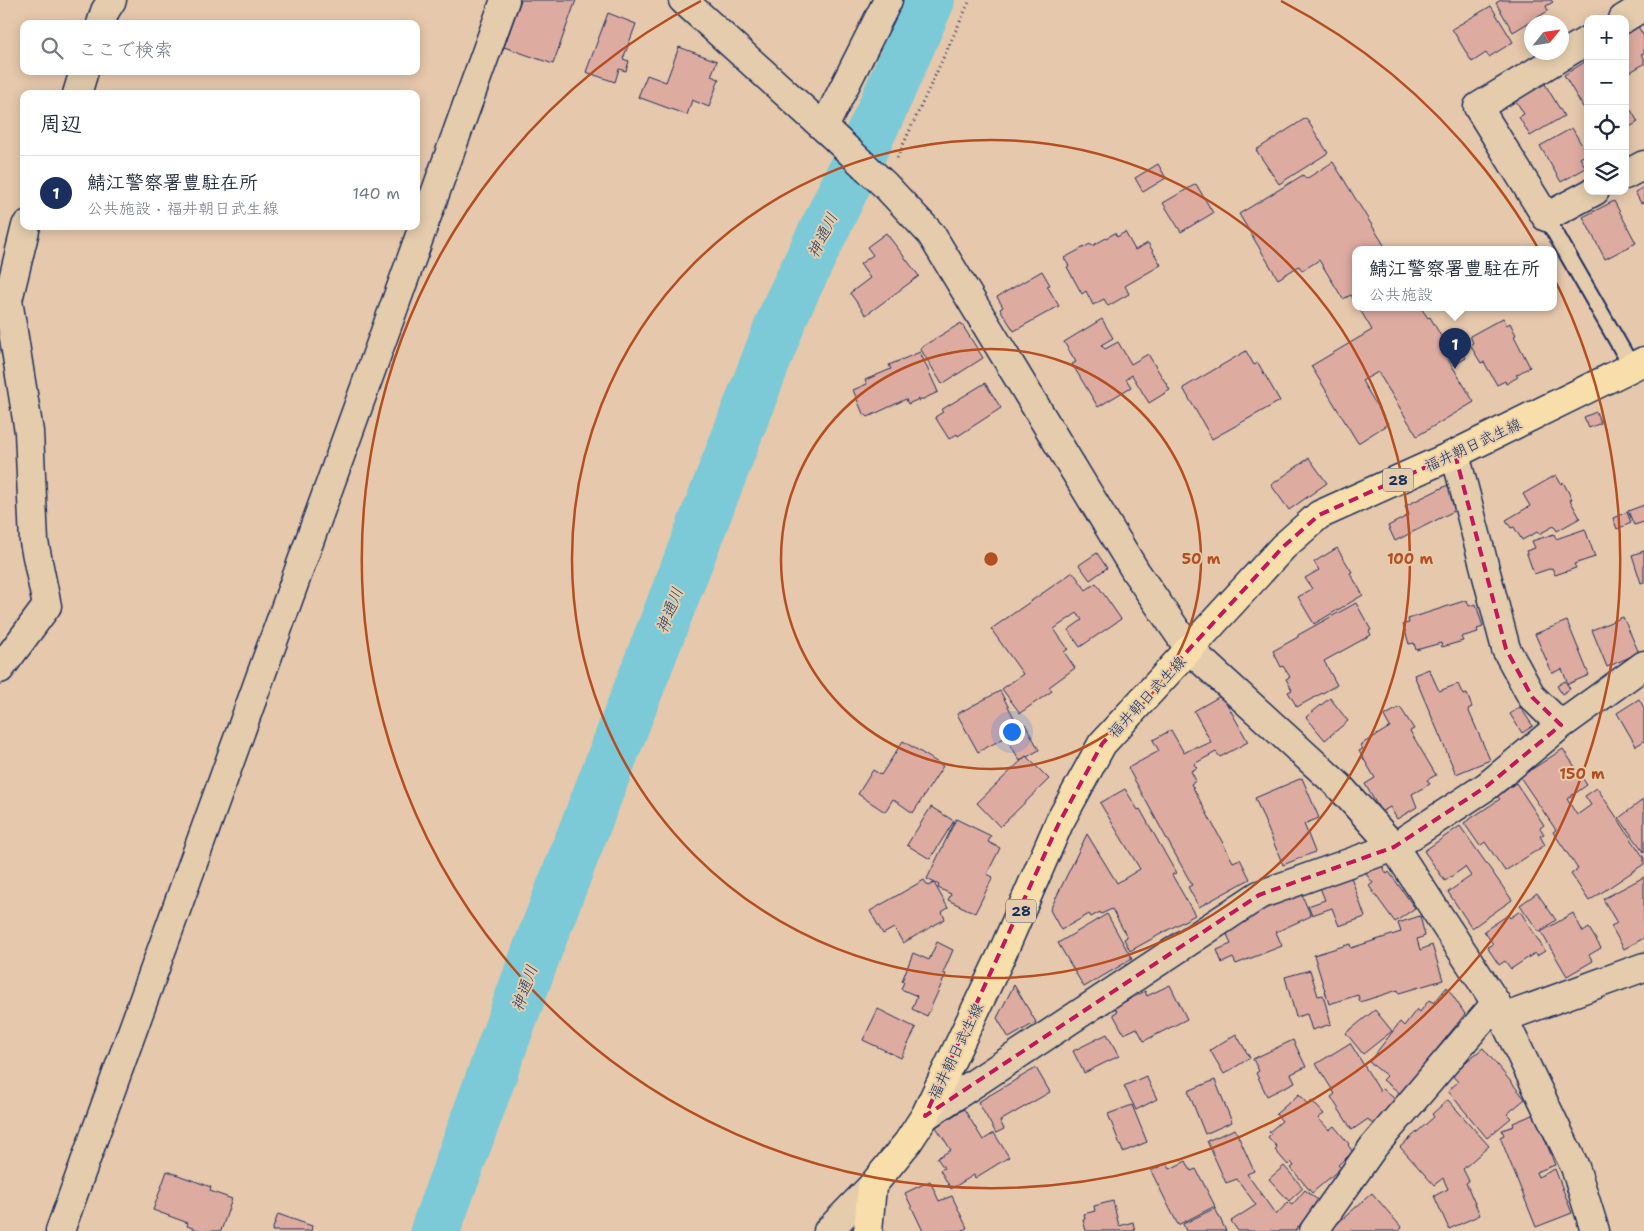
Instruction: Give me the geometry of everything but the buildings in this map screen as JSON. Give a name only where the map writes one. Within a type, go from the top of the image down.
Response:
[{"type":"main road","name":"福井朝日武生線","points":[[872,1186],[908,1142],[925,1116],[1002,954],[1059,823],[1102,744],[1283,548],[1319,515],[1455,454],[1638,364]]},
{"type":"main road","points":[[868,1231],[872,1186]]},
{"type":"street","points":[[102,20],[112,0]]},
{"type":"street","points":[[60,1231],[505,0]]},
{"type":"street","points":[[683,0],[829,131],[885,185],[930,234],[1136,572],[1190,650],[1339,786],[1394,847],[1500,1010],[1575,1167],[1595,1231]]},
{"type":"street","points":[[829,131],[888,0]]},
{"type":"street","points":[[1629,15],[1644,6]]},
{"type":"street","points":[[1584,42],[1478,107],[1546,217],[1587,195]]},
{"type":"street","points":[[78,90],[83,75]]},
{"type":"street","points":[[1629,173],[1644,165]]},
{"type":"street","points":[[0,669],[47,606],[34,542],[29,432],[8,300],[25,230]]},
{"type":"street","points":[[1455,454],[1506,649],[1532,697],[1561,725]]},
{"type":"street","points":[[925,1116],[1259,894],[1394,847],[1487,786],[1561,725],[1644,665]]},
{"type":"street","points":[[1314,1231],[1374,1146],[1500,1010],[1644,967]]},
{"type":"street","points":[[828,1231],[872,1186]]},
{"type":"lane","points":[[1546,217],[1638,364]]},
{"type":"path","points":[[885,185],[970,0]]},
{"type":"highlighted area","points":[[1455,454],[1506,649],[1532,697],[1561,725],[1487,786],[1394,847],[1259,895],[925,1116],[1059,823],[1102,744],[1283,547],[1319,515]]},
{"type":"waterway","name":"神通川","points":[[435,1231],[538,948],[786,309],[879,116],[930,0]]},
{"type":"place","name":"鯖江警察署豊駐在所","points":[[1455,369]]}]
